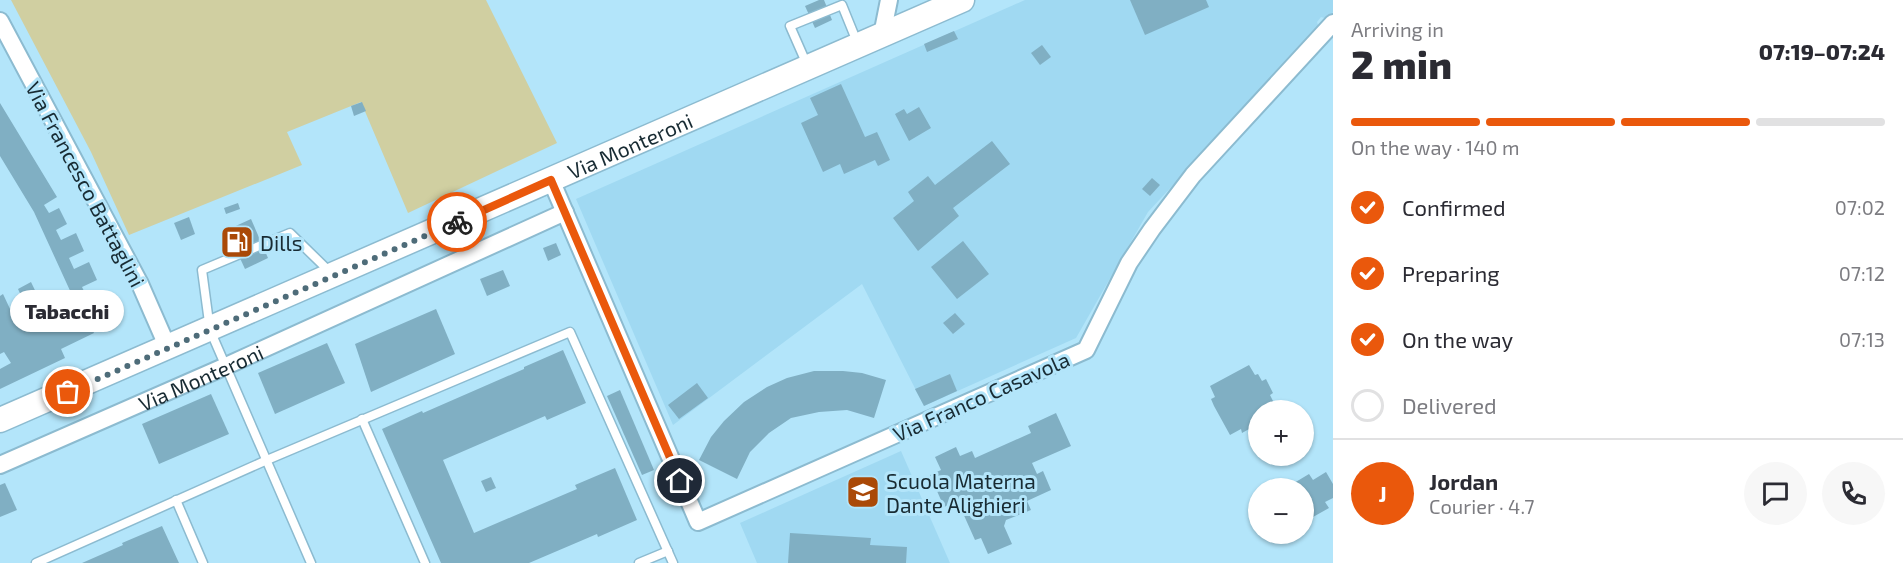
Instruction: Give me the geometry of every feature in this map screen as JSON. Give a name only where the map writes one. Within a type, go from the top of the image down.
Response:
[{"type":"main road","name":"Via Monteroni","points":[[0,420],[962,0]]},
{"type":"street","points":[[882,35],[889,0]]},
{"type":"street","name":"Via Francesco Battaglini","points":[[0,21],[140,284],[168,348]]},
{"type":"street","name":"Via Franco Casavola","points":[[565,212],[698,522],[1086,350],[1129,263],[1152,229],[1193,175],[1333,23]]},
{"type":"street","points":[[551,180],[565,212]]},
{"type":"street","name":"Via Monteroni","points":[[0,465],[226,366],[565,212]]},
{"type":"lane","points":[[808,68],[790,26],[842,5],[858,45]]},
{"type":"lane","points":[[311,563],[210,330],[202,270],[290,233],[334,276]]},
{"type":"lane","points":[[36,563],[267,460],[570,332],[674,563]]},
{"type":"lane","points":[[362,420],[425,563]]},
{"type":"lane","points":[[176,500],[203,563]]},
{"type":"lane","points":[[639,563],[668,551]]},
{"type":"shaded area","points":[[1025,0],[1333,0],[1333,12],[1328,19],[1321,17],[1317,22],[1319,28],[1148,212],[1076,338],[924,406],[862,284],[673,425],[576,199]]},
{"type":"shaded area","name":"Scuola Materna Dante Alighieri","points":[[901,451],[950,563],[757,563],[740,523]]},
{"type":"green space","points":[[11,0],[486,0],[557,143],[408,213],[361,102],[287,132],[302,165],[129,235],[91,152]]},
{"type":"building","points":[[824,0],[832,20],[815,28],[805,6]]},
{"type":"building","points":[[1130,0],[1206,0],[1209,7],[1145,35]]},
{"type":"building","points":[[954,31],[958,39],[927,52],[924,44]]},
{"type":"building","points":[[1042,45],[1051,57],[1040,65],[1031,53]]},
{"type":"building","points":[[841,84],[865,137],[877,132],[890,160],[878,166],[875,160],[844,174],[840,164],[823,172],[801,123],[818,115],[810,98]]},
{"type":"building","points":[[362,102],[366,111],[354,116],[351,106]]},
{"type":"building","points":[[0,103],[57,197],[44,205],[49,213],[59,208],[67,224],[56,230],[61,240],[76,233],[84,251],[69,258],[74,269],[89,262],[97,280],[82,287],[87,297],[101,290],[112,314],[90,324],[94,333],[61,349],[65,358],[0,389],[0,369],[11,363],[4,352],[0,354],[0,296],[3,294],[18,326],[32,319],[18,289],[31,282],[44,309],[53,305],[49,297],[55,295],[58,301],[72,295],[34,212],[0,156]]},
{"type":"building","points":[[919,107],[931,128],[909,141],[895,114],[904,109],[907,114]]},
{"type":"building","points":[[992,141],[1010,164],[953,208],[959,216],[918,251],[893,218],[914,201],[908,192],[928,176],[935,185]]},
{"type":"building","points":[[1152,178],[1160,185],[1150,196],[1142,189]]},
{"type":"building","points":[[238,203],[240,209],[226,214],[224,208]]},
{"type":"building","points":[[189,217],[195,234],[181,240],[174,223]]},
{"type":"building","points":[[251,219],[268,258],[245,269],[227,230]]},
{"type":"building","points":[[963,241],[989,274],[957,299],[931,267]]},
{"type":"building","points":[[556,243],[561,255],[548,261],[543,248]]},
{"type":"building","points":[[503,270],[510,286],[487,296],[480,279]]},
{"type":"building","points":[[436,309],[455,354],[371,392],[355,344]]},
{"type":"building","points":[[955,313],[965,324],[953,334],[943,323]]},
{"type":"building","points":[[327,343],[345,383],[275,414],[258,373]]},
{"type":"building","points":[[563,350],[586,403],[547,420],[545,416],[443,460],[474,533],[577,489],[575,485],[615,468],[637,520],[529,563],[441,563],[382,429],[524,369]]},
{"type":"building","points":[[1249,365],[1262,381],[1266,379],[1273,393],[1270,395],[1272,400],[1248,400],[1248,430],[1242,433],[1241,429],[1230,435],[1211,399],[1215,397],[1210,386]]},
{"type":"building","points":[[814,371],[862,373],[886,380],[874,418],[847,410],[819,412],[791,418],[769,433],[750,452],[737,479],[699,460],[711,437],[744,402],[767,387],[787,378]]},
{"type":"building","points":[[950,374],[957,391],[924,406],[915,389]]},
{"type":"building","points":[[697,383],[708,398],[679,419],[668,405]]},
{"type":"building","points":[[620,390],[654,470],[642,475],[607,396]]},
{"type":"building","points":[[211,394],[229,434],[159,464],[142,424]]},
{"type":"building","points":[[1056,413],[1071,446],[1032,463],[1037,474],[1043,471],[1051,490],[1027,501],[1031,510],[1006,520],[1004,526],[1012,544],[988,554],[981,538],[975,540],[956,502],[944,507],[930,475],[941,470],[935,457],[956,447],[960,456],[972,451],[975,458],[1031,433],[1028,426]]},
{"type":"building","points":[[1326,472],[1333,484],[1333,498],[1325,502],[1329,508],[1314,516],[1314,479]]},
{"type":"building","points":[[491,477],[496,488],[486,492],[481,481]]},
{"type":"building","points":[[5,483],[17,510],[0,517],[0,485]]},
{"type":"building","points":[[162,526],[179,563],[82,563],[123,545],[122,543]]},
{"type":"building","points":[[790,533],[871,538],[870,545],[907,547],[906,563],[788,563]]},
{"type":"way so far","points":[[68,392],[457,222]]},
{"type":"place","name":"Dills","points":[[237,242]]},
{"type":"place","name":"Tabacchi","points":[[68,392]]},
{"type":"place","name":"Scuola Materna Dante Alighieri","points":[[863,492]]},
{"type":"route","points":[[457,222],[551,180],[680,481]]}]
